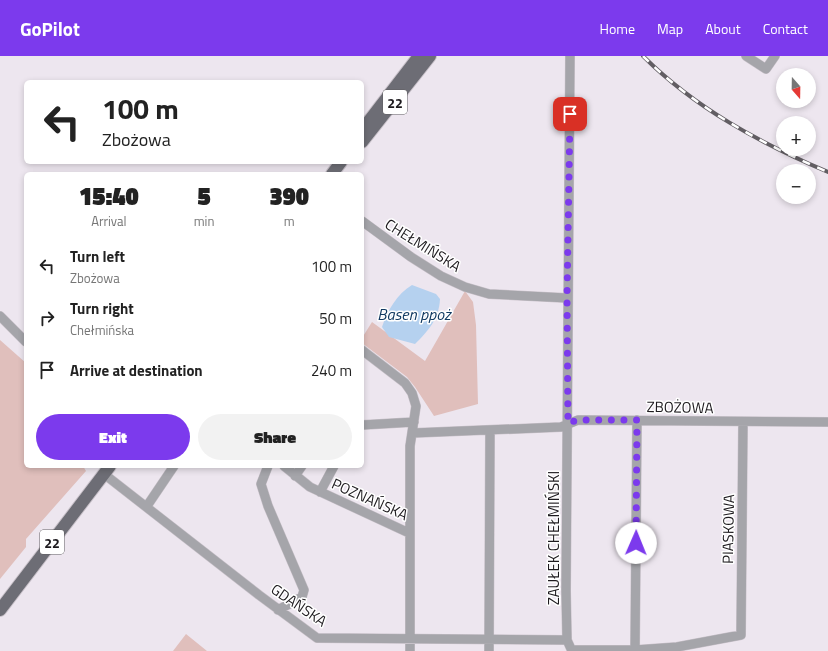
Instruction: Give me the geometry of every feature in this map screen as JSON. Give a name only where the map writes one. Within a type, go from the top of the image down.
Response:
[{"type":"main road","name":"22","points":[[364,128],[422,57]]},
{"type":"main road","name":"22","points":[[364,139],[422,57]]},
{"type":"main road","name":"22","points":[[0,610],[107,470]]},
{"type":"street","points":[[568,423],[567,298],[570,56]]},
{"type":"street","points":[[746,56],[766,69],[775,56]]},
{"type":"street","name":"CHEŁMIŃSKA","points":[[364,222],[441,276],[465,287],[489,294],[567,298]]},
{"type":"street","points":[[0,316],[24,340]]},
{"type":"street","name":"POZNAŃSKA","points":[[286,468],[295,476],[320,492],[410,533],[410,446],[416,406],[412,393],[405,383],[364,352]]},
{"type":"street","name":"ZBOŻOWA","points":[[413,433],[561,427],[578,420],[828,422]]},
{"type":"street","points":[[572,650],[635,651],[637,420]]},
{"type":"street","points":[[364,425],[414,422]]},
{"type":"street","name":"PIASKOWA","points":[[635,651],[677,647],[741,635],[743,422]]},
{"type":"street","name":"ZAUŁEK CHEŁMIŃSKI","points":[[568,423],[567,640],[572,650]]},
{"type":"street","points":[[489,651],[490,430]]},
{"type":"street","points":[[147,506],[173,468]]},
{"type":"street","points":[[267,468],[261,484],[268,506],[304,590],[302,597],[278,610]]},
{"type":"street","points":[[295,476],[301,468]]},
{"type":"street","points":[[320,492],[333,468]]},
{"type":"street","name":"GDAŃSKA","points":[[107,470],[147,506],[278,610],[317,638],[489,638],[567,640]]},
{"type":"street","points":[[410,533],[410,651]]},
{"type":"shaded area","points":[[465,291],[473,302],[476,325],[478,404],[434,416],[407,377],[364,345],[364,335],[372,322],[425,361]]},
{"type":"shaded area","points":[[0,340],[24,361],[24,468],[84,468],[86,471],[26,539],[26,547],[0,579]]},
{"type":"shaded area","points":[[186,634],[207,651],[173,651]]},
{"type":"water","name":"Basen ppoż","points":[[412,285],[436,294],[440,299],[438,313],[435,319],[415,344],[389,337],[382,327],[393,303]]},
{"type":"railway","points":[[643,56],[663,75],[706,108],[753,136],[828,172]]},
{"type":"route","points":[[570,114],[567,298],[568,423],[578,420],[637,420],[636,543]]}]
